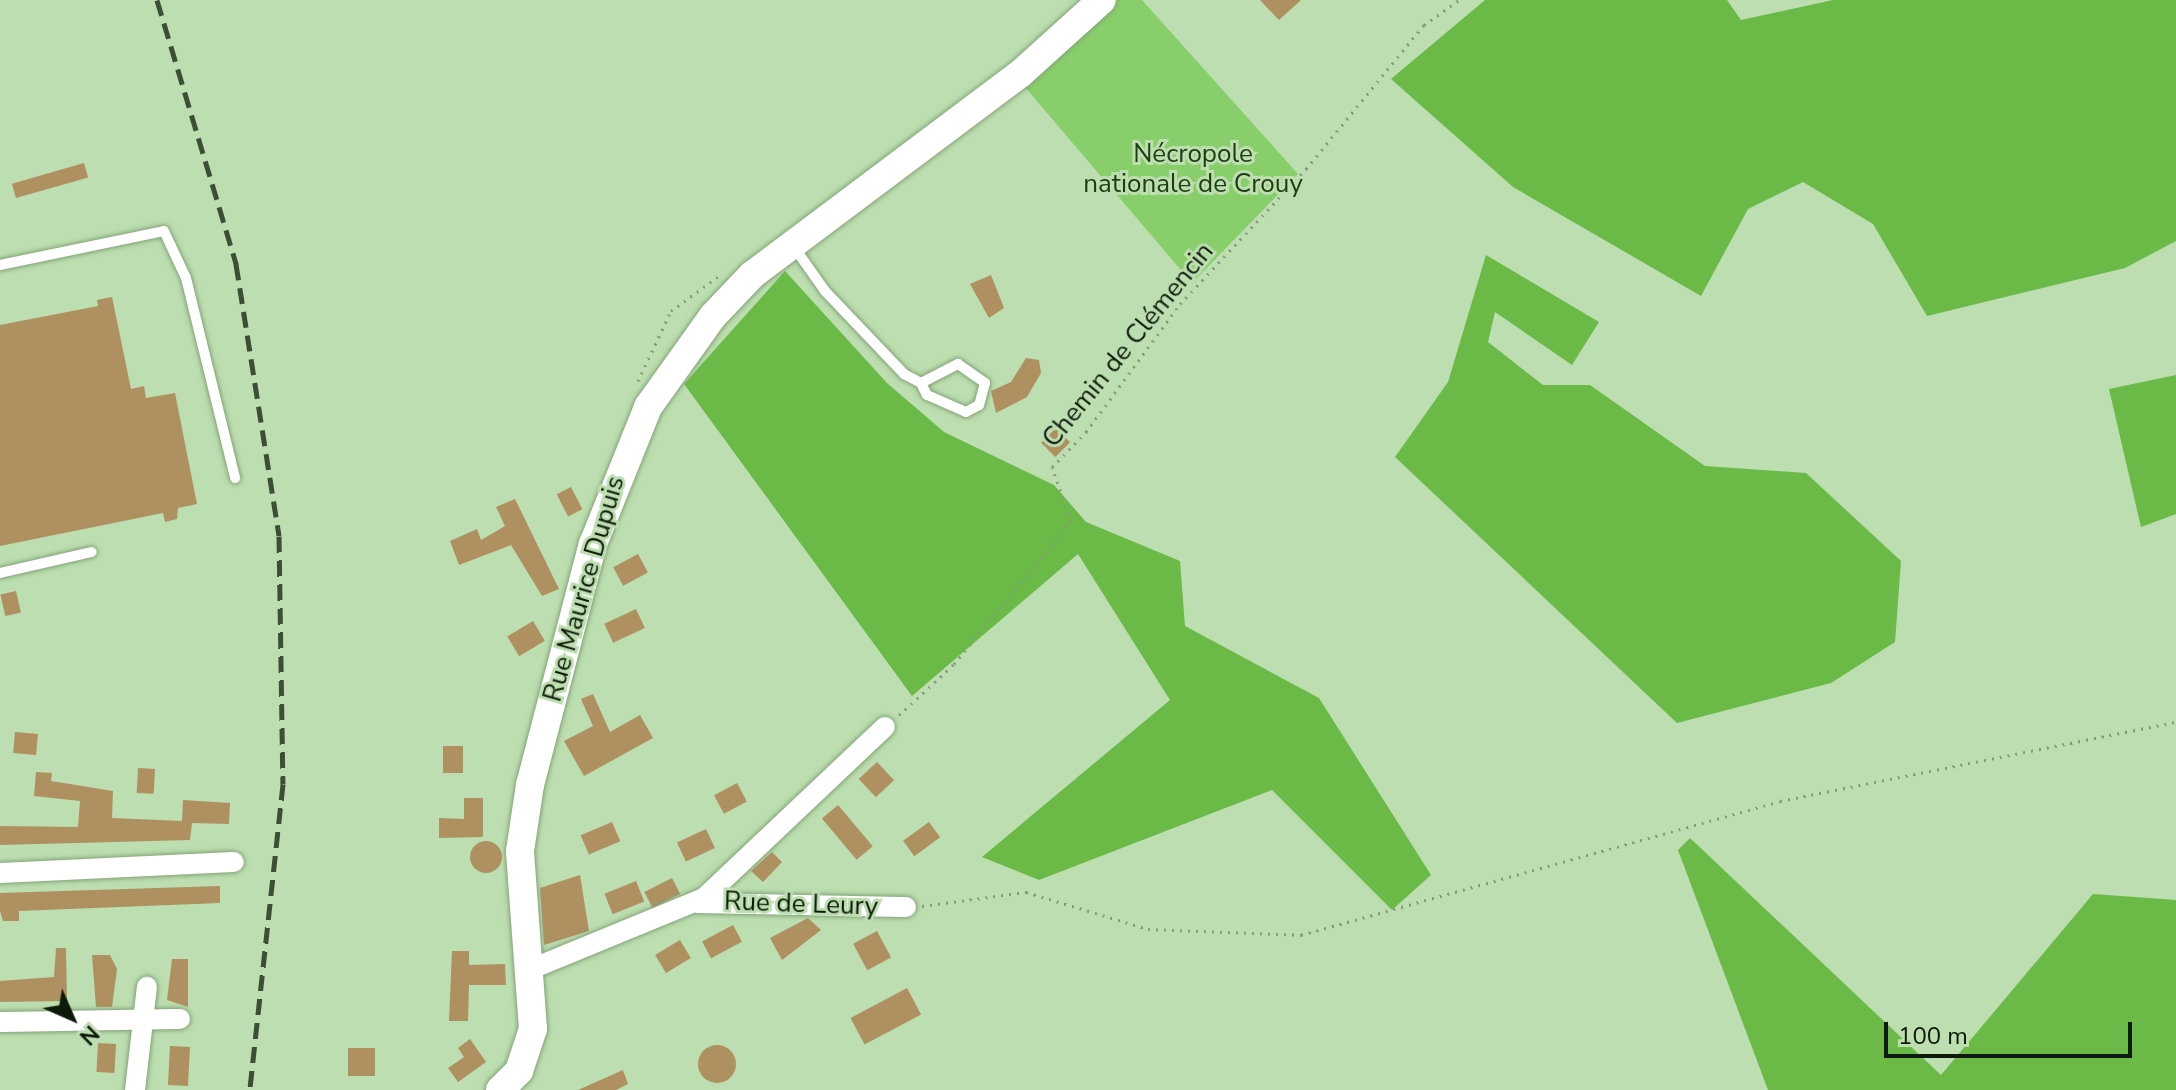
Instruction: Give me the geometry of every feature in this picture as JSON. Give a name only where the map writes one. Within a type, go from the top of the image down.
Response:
[{"type":"main road","name":"Rue Maurice Dupuis","points":[[505,1089],[533,1029],[524,812],[621,459],[705,326],[791,242],[924,149],[1102,0]]},
{"type":"street","points":[[529,970],[697,903],[885,727]]},
{"type":"street","points":[[0,873],[234,862]]},
{"type":"street","name":"Rue de Leury","points":[[697,903],[906,907]]},
{"type":"street","points":[[135,1090],[138,1020],[147,987]]},
{"type":"street","points":[[0,1022],[180,1019]]},
{"type":"lane","points":[[0,265],[164,231],[186,278],[235,478]]},
{"type":"lane","points":[[791,242],[825,291],[904,374],[921,383],[927,395],[966,412],[979,405],[985,383],[958,364],[921,383]]},
{"type":"lane","points":[[0,573],[92,552]]},
{"type":"path","name":"Chemin de Clémencin","points":[[885,727],[954,664],[1071,521],[1052,467],[1180,304],[1306,169],[1424,25],[1459,0]]},
{"type":"path","points":[[906,907],[1026,892],[1148,929],[1301,935],[1780,801],[2176,722]]},
{"type":"green space","name":"Nécropole nationale de Crouy","points":[[1117,0],[1142,0],[1298,174],[1192,283],[1024,86]]},
{"type":"green space","points":[[1485,0],[1727,0],[1741,20],[1833,0],[2176,0],[2176,241],[2125,268],[1927,316],[1873,224],[1803,182],[1748,209],[1701,296],[1513,187],[1391,79]]},
{"type":"green space","points":[[1486,255],[1599,322],[1572,365],[1495,312],[1488,342],[1543,385],[1590,385],[1705,466],[1806,473],[1901,561],[1895,642],[1831,683],[1677,723],[1395,457],[1448,382]]},
{"type":"green space","points":[[785,271],[887,383],[944,432],[1054,485],[1086,522],[1180,561],[1185,626],[1319,698],[1431,875],[1392,910],[1272,790],[1039,880],[982,857],[1170,700],[1078,554],[912,696],[684,384]]},
{"type":"green space","points":[[2176,375],[2176,514],[2141,527],[2109,389]]},
{"type":"green space","points":[[1690,838],[1941,1075],[2093,894],[2176,900],[2176,1090],[1768,1090],[1678,850]]},
{"type":"building","points":[[1260,0],[1301,0],[1279,20]]},
{"type":"building","points":[[84,163],[88,177],[16,198],[12,184]]},
{"type":"building","points":[[991,275],[1004,308],[989,318],[970,284]]},
{"type":"building","points":[[112,297],[131,389],[144,386],[146,398],[175,393],[197,504],[178,508],[177,519],[165,522],[163,513],[0,546],[0,325],[98,306],[97,300]]},
{"type":"building","points":[[1026,358],[1039,360],[1041,373],[1027,397],[996,413],[991,391],[1011,382]]},
{"type":"building","points":[[1056,428],[1070,442],[1055,457],[1041,443]]},
{"type":"building","points":[[571,487],[582,509],[568,517],[557,494]]},
{"type":"building","points":[[515,499],[559,589],[542,596],[511,545],[459,565],[450,541],[477,529],[481,540],[505,526],[496,507]]},
{"type":"building","points":[[638,554],[648,573],[623,586],[613,567]]},
{"type":"building","points":[[16,591],[21,612],[5,616],[0,595]]},
{"type":"building","points":[[636,609],[645,628],[613,643],[604,624]]},
{"type":"building","points":[[533,621],[545,641],[519,656],[507,636]]},
{"type":"building","points":[[593,694],[610,732],[640,715],[653,738],[584,776],[564,741],[593,726],[581,699]]},
{"type":"building","points":[[15,732],[38,734],[36,755],[13,753]]},
{"type":"building","points":[[443,746],[463,746],[463,773],[443,773]]},
{"type":"building","points":[[877,762],[894,780],[876,797],[859,779]]},
{"type":"building","points":[[138,768],[155,769],[154,794],[137,793]]},
{"type":"building","points":[[36,772],[52,773],[51,781],[113,791],[112,818],[182,821],[183,800],[230,803],[229,824],[192,823],[190,840],[0,845],[0,826],[78,827],[80,801],[34,796]]},
{"type":"building","points":[[737,783],[747,802],[724,814],[714,795]]},
{"type":"building","points":[[464,798],[483,798],[483,837],[439,838],[439,818],[464,819]]},
{"type":"building","points":[[838,805],[873,846],[857,860],[822,818]]},
{"type":"building","points":[[612,822],[620,841],[589,855],[581,835]]},
{"type":"building","points":[[929,822],[940,837],[914,856],[903,841]]},
{"type":"building","points":[[706,829],[715,848],[686,862],[677,843]]},
{"type":"building","points":[[486,841],[497,846],[502,857],[497,868],[486,873],[475,868],[470,857],[475,846]]},
{"type":"building","points":[[772,852],[782,862],[763,882],[751,871]]},
{"type":"building","points":[[580,875],[589,931],[544,945],[540,888]]},
{"type":"building","points":[[672,878],[680,894],[653,908],[644,892]]},
{"type":"building","points":[[636,881],[644,901],[613,914],[604,894]]},
{"type":"building","points":[[220,886],[220,903],[19,911],[19,921],[3,921],[0,911],[0,893]]},
{"type":"building","points":[[808,918],[821,930],[782,960],[770,938]]},
{"type":"building","points":[[733,925],[742,942],[711,958],[702,941]]},
{"type":"building","points":[[877,931],[891,957],[867,970],[853,944]]},
{"type":"building","points":[[680,940],[691,958],[666,973],[655,955]]},
{"type":"building","points":[[56,948],[66,948],[67,1001],[0,1002],[0,981],[54,977]]},
{"type":"building","points":[[452,951],[469,951],[469,965],[505,964],[506,985],[469,985],[468,1021],[449,1021]]},
{"type":"building","points":[[92,955],[110,955],[117,969],[112,1007],[96,1007]]},
{"type":"building","points":[[172,959],[188,959],[188,1007],[167,1000]]},
{"type":"building","points":[[907,988],[921,1014],[865,1045],[850,1018]]},
{"type":"building","points":[[470,1039],[486,1062],[458,1082],[448,1068],[464,1057],[458,1048]]},
{"type":"building","points":[[98,1043],[116,1044],[114,1073],[96,1072]]},
{"type":"building","points":[[717,1045],[730,1051],[736,1064],[730,1077],[717,1083],[704,1077],[698,1064],[704,1051]]},
{"type":"building","points":[[170,1046],[190,1047],[188,1086],[168,1085]]},
{"type":"building","points":[[348,1048],[375,1048],[375,1076],[348,1076]]},
{"type":"building","points":[[623,1070],[628,1084],[616,1090],[578,1090]]},
{"type":"railway","points":[[157,0],[236,264],[279,536],[283,784],[250,1090]]}]
